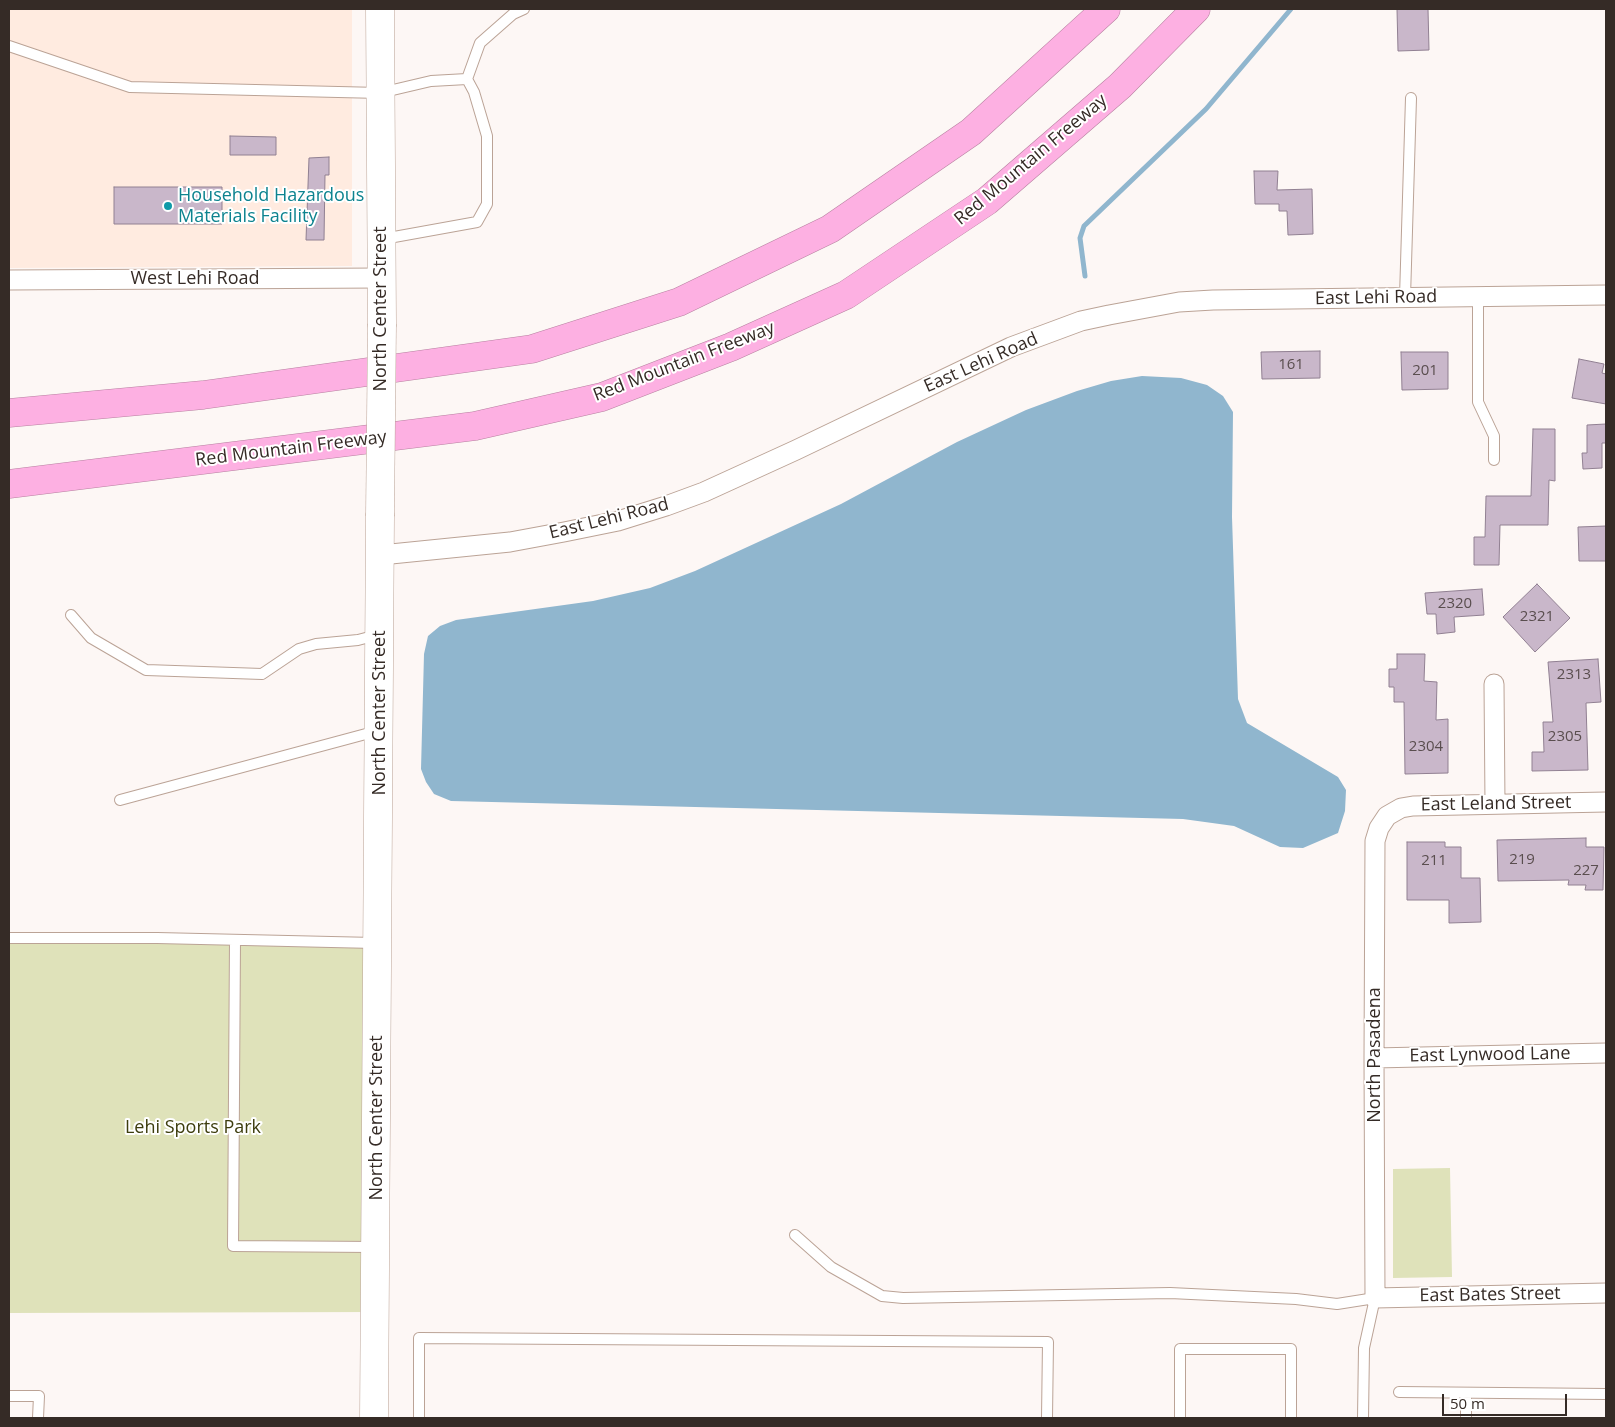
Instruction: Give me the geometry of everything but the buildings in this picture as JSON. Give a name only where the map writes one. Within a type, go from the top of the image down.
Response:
[{"type":"highway","points":[[9,413],[203,395],[532,349],[679,302],[830,229],[971,132],[1106,9]]},
{"type":"highway","name":"Red Mountain Freeway","points":[[9,484],[475,426],[602,397],[731,347],[846,295],[987,201],[1120,86],[1196,9]]},
{"type":"street","name":"North Center Street","points":[[374,1418],[381,634],[382,240],[380,9]]},
{"type":"street","name":"West Lehi Road","points":[[9,280],[382,278]]},
{"type":"street","name":"East Lehi Road","points":[[381,555],[510,542],[618,520],[666,506],[704,492],[788,454],[1011,347],[1081,321],[1180,302],[1606,295]]},
{"type":"street","points":[[1494,684],[1495,804]]},
{"type":"street","name":"East Leland Street","points":[[1387,816],[1401,808],[1413,806],[1606,802]]},
{"type":"street","name":"North Pasadena","points":[[1375,1298],[1375,842],[1379,828],[1387,816]]},
{"type":"street","name":"East Lynwood Lane","points":[[1374,1058],[1606,1053]]},
{"type":"street","name":"East Bates Street","points":[[1375,1298],[1606,1293]]},
{"type":"lane","points":[[382,240],[477,222],[487,204],[487,136],[474,92],[467,78],[480,43],[513,14],[524,9]]},
{"type":"lane","points":[[9,46],[130,86],[380,93],[430,81],[467,78]]},
{"type":"lane","points":[[1405,297],[1410,98]]},
{"type":"lane","points":[[1478,296],[1478,402],[1494,436],[1494,460]]},
{"type":"lane","points":[[71,615],[91,638],[146,670],[262,674],[299,649],[316,644],[358,640],[381,634]]},
{"type":"lane","points":[[120,800],[380,730]]},
{"type":"lane","points":[[9,938],[378,943]]},
{"type":"lane","points":[[235,940],[234,1246],[376,1247]]},
{"type":"lane","points":[[795,1235],[831,1267],[882,1296],[903,1298],[1170,1293],[1296,1299],[1338,1304],[1375,1298],[1364,1348],[1363,1418]]},
{"type":"lane","points":[[419,1418],[420,1338],[1048,1342],[1047,1418]]},
{"type":"lane","points":[[1180,1418],[1180,1349],[1291,1350],[1291,1418]]},
{"type":"lane","points":[[1399,1392],[1606,1394]]},
{"type":"lane","points":[[1466,1394],[1466,1418]]},
{"type":"lane","points":[[9,1396],[38,1396],[38,1418]]},
{"type":"shaded area","points":[[9,9],[352,9],[352,266],[9,268]]},
{"type":"green space","name":"Lehi Sports Park","points":[[9,938],[379,943],[376,1312],[9,1313]]},
{"type":"green space","points":[[1450,1168],[1452,1277],[1393,1278],[1393,1169]]},
{"type":"water","points":[[1142,376],[1181,378],[1207,385],[1223,396],[1233,412],[1232,517],[1238,699],[1247,723],[1338,777],[1346,790],[1345,811],[1338,833],[1303,848],[1280,847],[1234,826],[1183,819],[451,801],[434,794],[426,782],[421,769],[424,654],[428,636],[440,626],[456,620],[593,601],[650,588],[695,571],[841,504],[957,442],[1026,410],[1077,391],[1111,381]]},
{"type":"waterway","points":[[1085,276],[1080,238],[1084,226],[1206,109],[1291,9]]},
{"type":"place","name":"Household Hazardous Materials Facility","points":[[168,206]]}]
